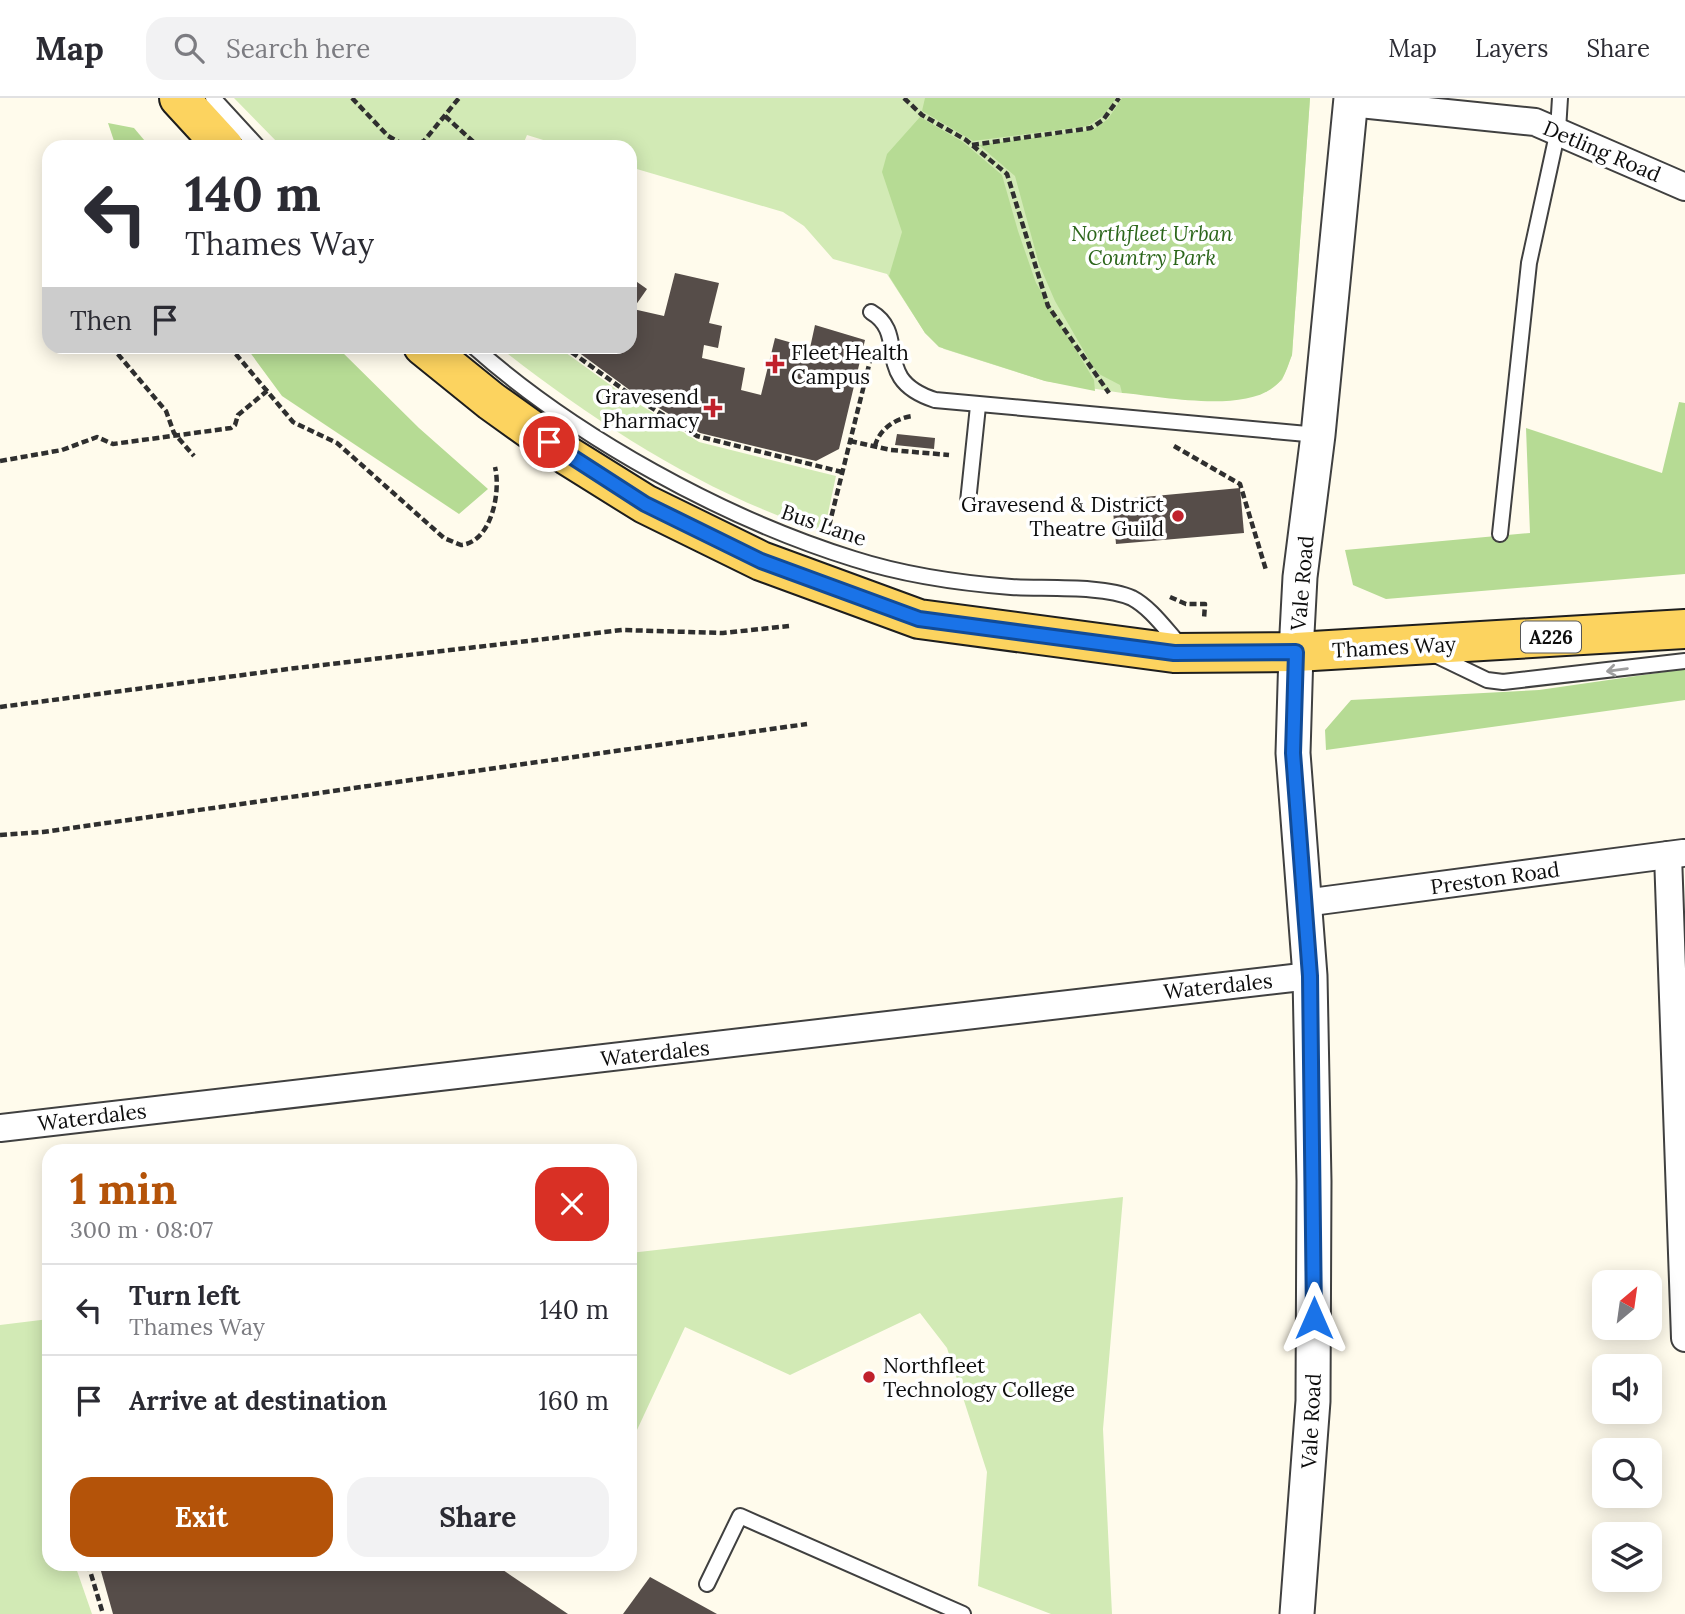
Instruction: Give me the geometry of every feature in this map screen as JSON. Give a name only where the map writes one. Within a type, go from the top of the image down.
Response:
[{"type":"main road","points":[[179,98],[218,140]]},
{"type":"main road","name":"Thames Way","points":[[433,354],[491,401],[645,504],[761,561],[919,619],[1188,653],[1296,652],[1685,629]]},
{"type":"street","name":"Detling Road","points":[[1350,100],[1535,122],[1685,187]]},
{"type":"street","name":"Vale Road","points":[[1297,1614],[1313,1401],[1314,1181],[1310,976],[1293,753],[1296,652],[1300,577],[1318,435],[1350,100]]},
{"type":"street","name":"Preston Road","points":[[1304,903],[1677,854]]},
{"type":"street","points":[[1677,854],[1685,1338]]},
{"type":"street","name":"Waterdales","points":[[0,1128],[1310,976]]},
{"type":"lane","points":[[213,98],[252,140]]},
{"type":"lane","points":[[1500,534],[1529,263],[1558,130],[1560,98]]},
{"type":"lane","points":[[871,312],[887,331],[895,368],[909,389],[935,400],[1318,435]]},
{"type":"lane","name":"Bus Lane","points":[[484,354],[589,432],[705,499],[759,524],[845,556],[903,571],[1009,587],[1121,594],[1146,608],[1188,653]]},
{"type":"lane","points":[[968,502],[978,406]]},
{"type":"lane","points":[[1418,646],[1482,678],[1503,682],[1685,661]]},
{"type":"lane","points":[[707,1584],[740,1516],[963,1614]]},
{"type":"path","points":[[352,98],[388,136],[396,140]]},
{"type":"path","points":[[425,140],[459,98]]},
{"type":"path","points":[[904,98],[922,115],[972,145],[1007,174],[1048,306],[1111,396],[1098,395]]},
{"type":"path","points":[[972,145],[1091,128],[1103,120],[1119,98]]},
{"type":"path","points":[[445,116],[471,140]]},
{"type":"path","points":[[827,531],[875,341],[887,331]]},
{"type":"path","points":[[118,354],[166,411],[177,436],[194,456]]},
{"type":"path","points":[[236,354],[293,422],[337,443],[453,543],[468,544],[489,521],[498,487],[495,467]]},
{"type":"path","points":[[574,354],[631,395],[696,436],[842,472]]},
{"type":"path","points":[[0,461],[62,450],[97,437],[113,444],[231,428],[238,415],[267,391]]},
{"type":"path","points":[[850,441],[891,450],[973,457]]},
{"type":"path","points":[[1172,445],[1240,484],[1268,574]]},
{"type":"path","points":[[1165,594],[1186,604],[1205,604]]},
{"type":"path","points":[[0,707],[288,668],[622,630],[723,633],[789,626]]},
{"type":"path","points":[[0,835],[43,832],[807,724]]},
{"type":"path","points":[[90,1571],[103,1614]]},
{"type":"green space","name":"Northfleet Urban Country Park","points":[[234,98],[1310,98],[1292,355],[1282,380],[1266,392],[1122,390],[1122,393],[1045,381],[944,349],[925,333],[887,274],[833,259],[804,226],[783,212],[637,169],[637,140],[543,140],[527,135],[525,140],[275,140]]},
{"type":"green space","points":[[925,98],[1116,98],[1104,115],[1088,126],[973,141],[922,111]]},
{"type":"green space","points":[[1122,98],[1310,98],[1292,355],[1281,380],[1268,391],[1250,398],[1229,401],[1183,400],[1122,393],[1120,385],[1099,374],[1055,301],[1039,264],[1015,176],[979,145],[1093,130],[1108,119]]},
{"type":"green space","points":[[920,117],[963,142],[1002,175],[1036,283],[1094,380],[1095,391],[1045,381],[939,347],[925,333],[889,276],[902,232],[882,172],[887,154]]},
{"type":"green space","points":[[108,123],[134,128],[144,140],[114,140]]},
{"type":"green space","points":[[251,354],[344,354],[419,428],[488,489],[459,514],[282,396]]},
{"type":"green space","points":[[508,354],[568,354],[620,392],[699,442],[836,476],[824,532],[737,498],[695,477],[614,429]]},
{"type":"green space","points":[[1679,402],[1685,403],[1685,574],[1386,599],[1353,585],[1345,550],[1530,533],[1526,428],[1662,473]]},
{"type":"green space","points":[[1685,669],[1685,700],[1326,750],[1325,730],[1351,700],[1539,690]]},
{"type":"green space","points":[[1123,1197],[1103,1429],[1112,1614],[1051,1614],[978,1586],[987,1472],[947,1348],[920,1313],[790,1375],[685,1327],[637,1430],[637,1252]]},
{"type":"green space","points":[[42,1320],[42,1571],[77,1571],[92,1614],[0,1614],[0,1325]]},
{"type":"building","points":[[675,273],[719,283],[709,323],[722,326],[718,348],[704,345],[702,358],[745,368],[741,390],[761,395],[775,338],[810,348],[815,325],[865,340],[839,449],[816,461],[700,433],[631,391],[581,354],[637,354],[637,310],[664,316]]},
{"type":"building","points":[[637,282],[647,289],[637,303]]},
{"type":"building","points":[[897,434],[935,438],[934,449],[895,445]]},
{"type":"building","name":"Gravesend & District Theatre Guild","points":[[1240,488],[1244,533],[1116,544],[1112,500]]},
{"type":"building","points":[[101,1571],[504,1571],[568,1614],[113,1614]]},
{"type":"building","points":[[650,1577],[717,1614],[623,1614]]},
{"type":"place","name":"Fleet Health Campus","points":[[775,364]]},
{"type":"place","name":"Gravesend Pharmacy","points":[[713,408]]},
{"type":"place","name":"Gravesend & District Theatre Guild","points":[[1178,516]]},
{"type":"place","name":"Northfleet Technology College","points":[[869,1377]]},
{"type":"route","points":[[549,442],[645,504],[761,561],[919,619],[1174,653],[1296,652],[1293,753],[1310,976],[1314,1318]]}]
